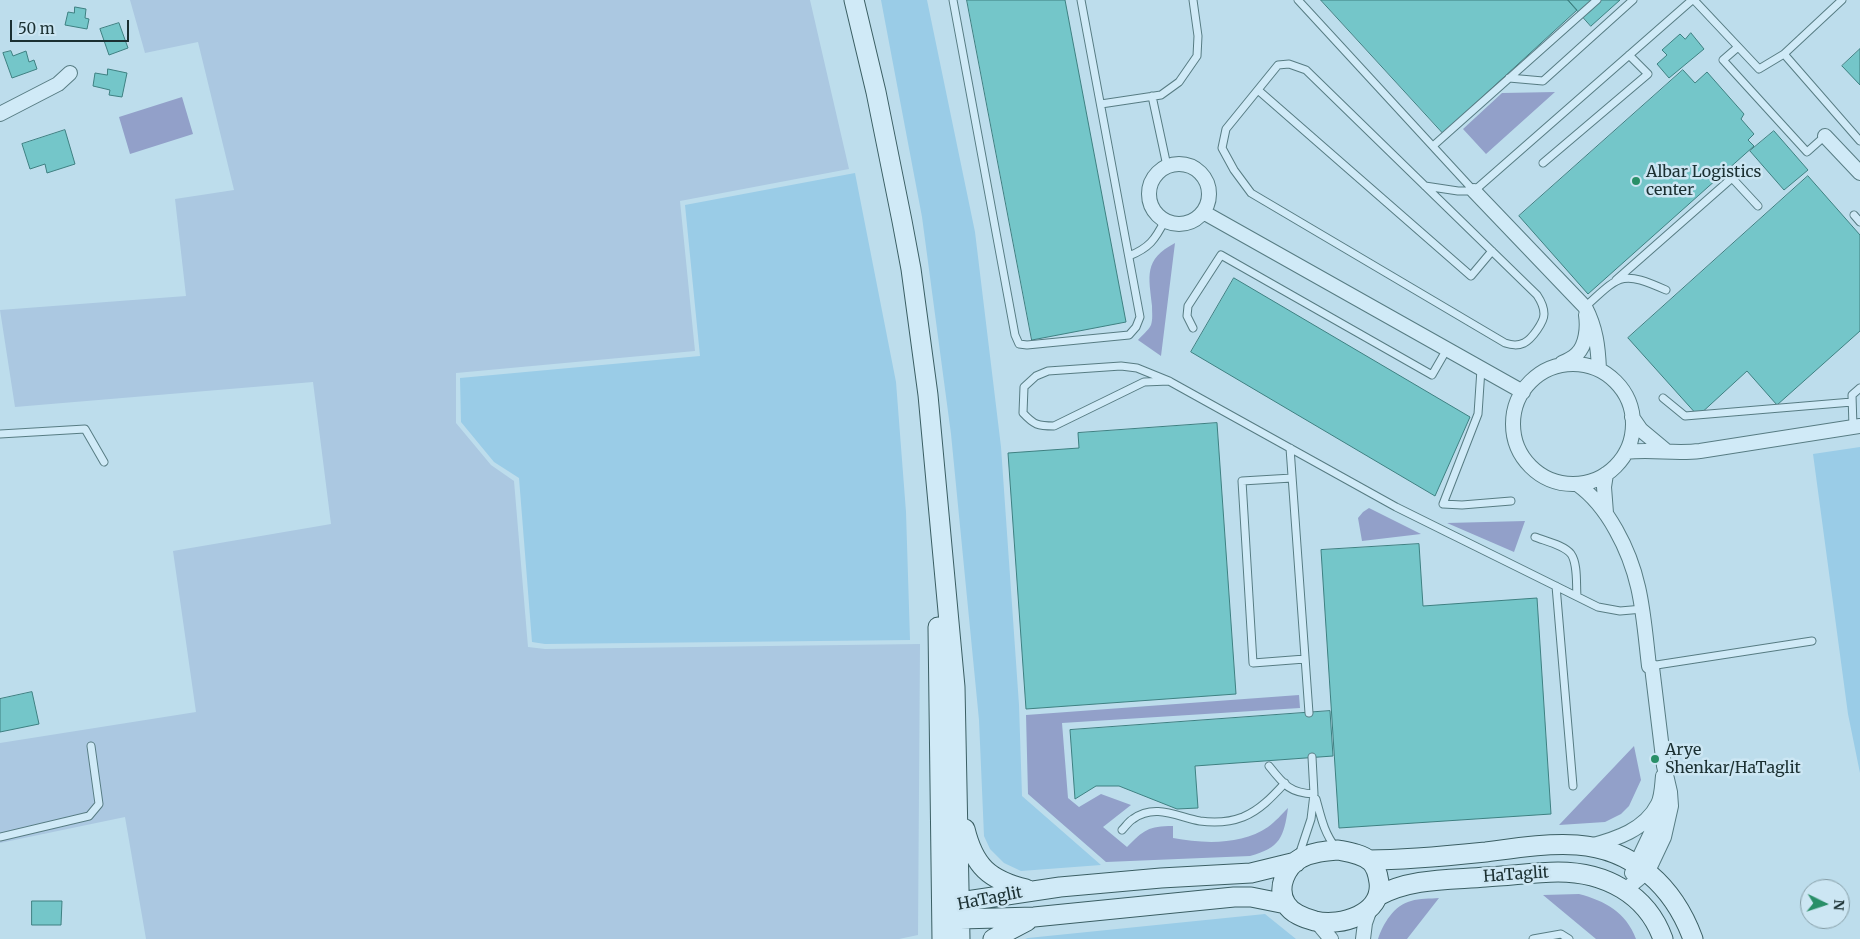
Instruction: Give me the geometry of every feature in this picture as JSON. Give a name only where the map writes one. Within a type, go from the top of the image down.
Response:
[{"type":"street","points":[[854,0],[878,102],[904,231],[931,428],[955,687],[959,806],[960,939]]},
{"type":"street","points":[[0,114],[58,84],[70,74]]},
{"type":"street","points":[[1825,136],[1860,173]]},
{"type":"street","points":[[1178,164],[1188,165],[1197,169],[1209,187],[1209,197],[1203,212],[1193,221],[1184,224],[1174,224],[1158,215],[1152,207],[1150,188],[1153,179],[1159,171],[1167,166],[1178,164]]},
{"type":"street","points":[[1474,191],[1585,307],[1592,320],[1597,338],[1599,370]]},
{"type":"street","points":[[1203,212],[1523,392]]},
{"type":"street","points":[[1560,365],[1580,364],[1599,370],[1615,381],[1627,397],[1632,417],[1632,435],[1626,452],[1617,464],[1606,474],[1592,481],[1578,484],[1559,482],[1542,476],[1528,464],[1518,448],[1513,431],[1514,412],[1530,381],[1544,371],[1560,365],[1577,354],[1584,341],[1588,326],[1585,307]]},
{"type":"street","points":[[1632,417],[1641,430],[1665,450]]},
{"type":"street","points":[[1626,452],[1700,451],[1856,426]]},
{"type":"street","points":[[931,428],[939,653],[942,939]]},
{"type":"street","points":[[1606,474],[1604,487],[1606,513]]},
{"type":"street","points":[[1578,484],[1588,492],[1606,513],[1631,558],[1643,609],[1664,766],[1670,792],[1669,821],[1659,851],[1642,868],[1625,890]]},
{"type":"street","points":[[1642,868],[1659,803],[1664,766]]},
{"type":"street","points":[[1589,846],[1616,839],[1637,828],[1659,803]]},
{"type":"street","points":[[959,806],[968,843],[974,856],[984,869],[999,880],[1032,890]]},
{"type":"street","name":"HaTaglit","points":[[1369,860],[1420,859],[1550,844],[1589,846],[1614,853],[1642,868]]},
{"type":"street","points":[[1363,939],[1365,923],[1374,903],[1380,888],[1378,876],[1369,860],[1338,850],[1315,853],[1296,862],[1289,870],[1282,886],[1283,898],[1286,904],[1294,912],[1316,921],[1332,922],[1347,920],[1374,903]]},
{"type":"street","name":"HaTaglit","points":[[942,912],[960,910],[1032,890],[1160,878],[1251,873],[1296,862]]},
{"type":"street","points":[[1642,868],[1661,884],[1677,906],[1693,939]]},
{"type":"street","name":"HaTaglit","points":[[1374,903],[1395,888],[1416,883],[1548,872],[1585,875],[1614,884],[1625,890],[1646,908],[1655,920],[1663,939]]},
{"type":"street","name":"HaTaglit","points":[[960,910],[1034,917],[1234,897],[1251,897],[1286,904]]},
{"type":"street","points":[[993,939],[1034,917]]},
{"type":"street","points":[[1316,921],[1331,939]]},
{"type":"lane","points":[[953,0],[1015,335],[1020,344],[1027,345],[1128,335],[1136,327],[1140,317],[1081,0]]},
{"type":"lane","points":[[1101,104],[1161,95],[1180,82],[1198,56],[1198,36],[1193,0]]},
{"type":"lane","points":[[1298,0],[1474,191]]},
{"type":"lane","points":[[1433,146],[1597,0]]},
{"type":"lane","points":[[1509,78],[1543,81],[1633,0]]},
{"type":"lane","points":[[1425,186],[1458,191],[1474,191],[1693,0],[1759,69],[1784,54],[1842,0]]},
{"type":"lane","points":[[1738,47],[1724,60],[1806,152],[1825,136]]},
{"type":"lane","points":[[1784,54],[1860,141]]},
{"type":"lane","points":[[1543,163],[1648,74],[1629,55]]},
{"type":"lane","points":[[1289,64],[1306,70],[1425,186],[1537,295],[1543,304],[1545,316],[1526,342],[1515,346],[1505,343],[1251,193],[1234,170],[1222,148],[1226,129],[1278,65],[1289,64]]},
{"type":"lane","points":[[1258,90],[1471,276],[1492,252]]},
{"type":"lane","points":[[1152,96],[1167,166]]},
{"type":"lane","points":[[1585,307],[1732,178],[1758,206]]},
{"type":"lane","points":[[1854,215],[1860,222]]},
{"type":"lane","points":[[1129,256],[1143,250],[1155,239],[1165,220]]},
{"type":"lane","points":[[1193,328],[1187,316],[1188,306],[1221,255],[1432,375],[1447,349]]},
{"type":"lane","points":[[1616,280],[1629,278],[1645,281],[1666,290]]},
{"type":"lane","points":[[1169,381],[1144,382],[1054,426],[1032,423],[1023,413],[1024,387],[1036,376],[1048,371],[1121,366],[1136,368],[1169,381],[1396,506],[1598,607],[1611,610],[1643,609]]},
{"type":"lane","points":[[1481,368],[1478,414],[1443,504],[1462,505],[1511,501]]},
{"type":"lane","points":[[1856,426],[1852,395],[1860,388]]},
{"type":"lane","points":[[1663,398],[1685,416],[1852,402]]},
{"type":"lane","points":[[0,434],[85,429],[104,462]]},
{"type":"lane","points":[[1290,448],[1308,713]]},
{"type":"lane","points":[[1292,478],[1242,481],[1253,663],[1305,660]]},
{"type":"lane","points":[[1536,537],[1571,554],[1575,564],[1577,596]]},
{"type":"lane","points":[[1556,586],[1573,786]]},
{"type":"lane","points":[[1650,666],[1812,641]]},
{"type":"lane","points":[[0,837],[89,816],[99,804],[91,746]]},
{"type":"lane","points":[[1296,862],[1311,819],[1314,794],[1312,758]]},
{"type":"lane","points":[[1269,766],[1285,783],[1300,794],[1314,794]]},
{"type":"lane","points":[[1122,830],[1133,819],[1145,812],[1169,812],[1201,821],[1214,822],[1242,817],[1267,802],[1285,783]]},
{"type":"lane","points":[[1314,794],[1323,826],[1329,839],[1338,850]]},
{"type":"lane","points":[[1533,939],[1561,934],[1569,939]]},
{"type":"shaded area","points":[[130,0],[810,0],[849,169],[680,201],[695,351],[456,373],[456,423],[491,465],[514,481],[528,647],[545,649],[920,644],[918,935],[899,939],[146,939],[125,817],[0,843],[0,743],[196,712],[173,551],[331,524],[313,382],[15,407],[0,310],[186,296],[175,199],[234,190],[198,42],[145,53]]},
{"type":"shaded area","points":[[1555,92],[1486,154],[1463,129],[1502,93]]},
{"type":"shaded area","points":[[182,97],[193,134],[130,154],[119,117]]},
{"type":"shaded area","points":[[1175,243],[1161,356],[1138,340],[1152,323],[1150,270],[1153,262],[1165,249]]},
{"type":"shaded area","points":[[1369,508],[1421,534],[1362,541],[1358,518]]},
{"type":"shaded area","points":[[1525,521],[1514,552],[1447,523]]},
{"type":"shaded area","points":[[1299,695],[1300,708],[1062,723],[1068,798],[1079,807],[1101,794],[1131,805],[1103,827],[1127,847],[1147,830],[1165,826],[1173,826],[1173,838],[1210,842],[1235,840],[1258,833],[1268,827],[1288,808],[1285,827],[1279,840],[1260,853],[1250,856],[1106,862],[1028,794],[1026,715]]},
{"type":"shaded area","points":[[1634,746],[1641,780],[1629,806],[1621,814],[1605,822],[1559,825]]},
{"type":"shaded area","points":[[1579,894],[1597,900],[1613,909],[1627,922],[1636,939],[1596,939],[1543,895]]},
{"type":"shaded area","points":[[1439,898],[1407,939],[1378,939],[1386,921],[1399,907],[1414,900]]},
{"type":"sand","points":[[881,0],[927,0],[975,232],[1001,447],[1019,705],[1022,796],[1101,865],[1021,871],[1004,863],[990,849],[984,836],[979,720],[951,434],[922,217]]},
{"type":"sand","points":[[855,173],[896,382],[906,512],[910,640],[545,644],[532,642],[519,478],[494,462],[461,422],[460,378],[700,356],[685,205]]},
{"type":"sand","points":[[1860,447],[1860,773],[1848,714],[1813,454]]},
{"type":"sand","points":[[1265,914],[1296,939],[1025,939],[1028,938]]},
{"type":"building","points":[[967,0],[1065,0],[1126,322],[1032,340]]},
{"type":"building","points":[[1321,0],[1568,0],[1577,10],[1443,133]]},
{"type":"building","points":[[1568,0],[1620,0],[1591,26]]},
{"type":"building","points":[[75,7],[86,9],[85,18],[89,19],[87,29],[65,25],[68,12],[74,13]]},
{"type":"building","points":[[119,23],[128,48],[109,55],[100,29]]},
{"type":"building","points":[[1691,33],[1704,49],[1669,78],[1657,64],[1667,55],[1662,50],[1680,34],[1685,39]]},
{"type":"building","points":[[1860,49],[1860,85],[1842,66]]},
{"type":"building","points":[[11,51],[13,56],[26,51],[29,62],[34,60],[37,69],[12,78],[3,53]]},
{"type":"building","points":[[108,69],[127,73],[122,97],[109,95],[110,90],[93,86],[95,73],[107,75]]},
{"type":"building","name":"Albar Logistics center","points":[[1683,70],[1695,83],[1707,72],[1744,114],[1741,119],[1754,134],[1748,140],[1754,146],[1588,294],[1519,216]]},
{"type":"building","points":[[65,130],[75,164],[47,173],[45,164],[30,169],[22,144]]},
{"type":"building","points":[[1774,131],[1808,170],[1784,190],[1750,151]]},
{"type":"building","points":[[1808,176],[1860,235],[1860,331],[1777,405],[1747,371],[1698,416],[1628,338]]},
{"type":"building","points":[[1234,278],[1470,417],[1435,496],[1191,352]]},
{"type":"building","points":[[1217,423],[1236,694],[1026,709],[1008,453],[1079,448],[1078,433]]},
{"type":"building","points":[[1419,544],[1423,606],[1537,598],[1551,814],[1339,828],[1321,550]]},
{"type":"building","points":[[32,692],[39,724],[0,732],[0,699]]},
{"type":"building","points":[[1330,711],[1333,756],[1195,766],[1198,808],[1177,809],[1119,786],[1096,786],[1075,799],[1070,730]]},
{"type":"building","points":[[32,901],[62,901],[61,925],[32,925]]},
{"type":"place","name":"Albar Logistics center","points":[[1636,181]]},
{"type":"place","name":"Arye Shenkar/HaTaglit","points":[[1655,759]]}]
